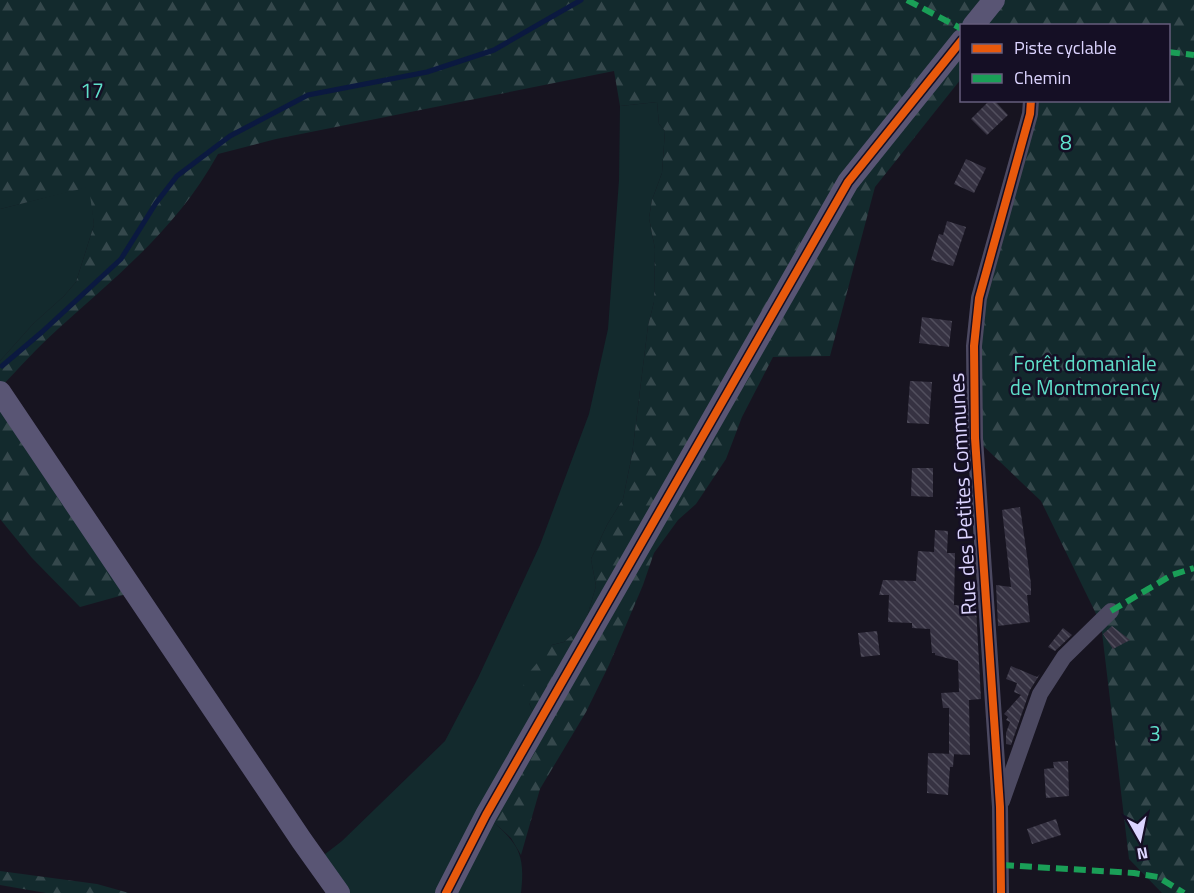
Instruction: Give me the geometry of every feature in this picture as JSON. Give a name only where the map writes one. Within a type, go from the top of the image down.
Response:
[{"type":"street","points":[[981,23],[994,0]]},
{"type":"street","points":[[446,893],[486,815],[848,182],[960,42]]},
{"type":"street","name":"Rue des Petites Communes","points":[[1001,893],[1000,807],[975,438],[974,346],[979,298],[1030,114],[1031,102]]},
{"type":"street","points":[[0,392],[302,842],[339,893]]},
{"type":"street","points":[[1000,807],[1041,694],[1064,657],[1111,611]]},
{"type":"green space","points":[[0,0],[1194,0],[1194,893],[1162,893],[1129,859],[1101,624],[1041,501],[975,438],[974,346],[1034,102],[1170,102],[1170,24],[960,24],[960,80],[875,187],[830,356],[773,357],[742,417],[726,459],[696,504],[678,520],[654,553],[609,665],[586,712],[540,789],[521,855],[511,838],[486,815],[534,714],[529,703],[518,702],[527,675],[552,645],[564,642],[585,624],[596,586],[591,559],[607,525],[623,499],[632,455],[648,326],[654,302],[655,249],[649,218],[652,200],[662,173],[665,131],[659,124],[657,102],[620,106],[614,71],[276,139],[218,154],[185,204],[166,227],[125,269],[43,343],[0,388],[0,361],[33,324],[76,282],[94,225],[89,187],[0,209]]},
{"type":"green space","points":[[657,102],[659,124],[665,131],[662,173],[652,200],[649,218],[655,249],[654,302],[648,326],[632,455],[623,499],[607,525],[591,559],[596,586],[585,624],[564,642],[552,645],[529,703],[534,714],[486,815],[512,840],[517,848],[522,866],[521,893],[339,893],[316,861],[342,841],[445,741],[478,678],[540,545],[589,414],[608,329],[619,180],[620,106]]},
{"type":"green space","points":[[90,186],[94,225],[76,282],[33,324],[0,361],[0,209]]},
{"type":"green space","points":[[0,392],[134,592],[80,607],[32,558],[0,519]]},
{"type":"green space","points":[[0,871],[97,884],[129,893],[46,893],[0,885]]},
{"type":"building","points":[[988,102],[996,102],[1008,115],[987,135],[971,119]]},
{"type":"building","points":[[966,159],[986,168],[974,193],[954,184]]},
{"type":"building","points":[[947,221],[966,227],[953,266],[931,260],[939,234],[943,235]]},
{"type":"building","points":[[922,317],[952,321],[949,347],[919,343]]},
{"type":"building","points":[[910,381],[932,382],[929,424],[907,423]]},
{"type":"building","points":[[912,468],[933,468],[933,497],[911,496]]},
{"type":"building","points":[[1020,507],[1031,584],[1031,595],[1027,595],[1030,622],[998,626],[996,585],[1011,587],[1002,510]]},
{"type":"building","points":[[935,530],[948,531],[947,553],[955,553],[954,605],[976,607],[981,699],[969,700],[970,755],[949,754],[949,708],[943,708],[941,693],[959,692],[958,661],[932,653],[930,629],[912,628],[912,623],[888,622],[889,595],[879,595],[883,580],[916,581],[918,551],[934,552]]},
{"type":"building","points":[[1112,626],[1130,640],[1113,649],[1103,634]]},
{"type":"building","points":[[1063,628],[1072,635],[1055,651],[1048,647]]},
{"type":"building","points":[[877,631],[880,655],[861,657],[858,633]]},
{"type":"building","points":[[1011,666],[1037,677],[1040,674],[1030,690],[1011,745],[1006,744],[1006,733],[1010,722],[1006,720],[1008,717],[1004,714],[1021,695],[1014,692],[1017,683],[1006,679]]},
{"type":"building","points":[[928,753],[954,754],[953,767],[950,767],[948,795],[927,793]]},
{"type":"building","points":[[1068,761],[1069,796],[1046,798],[1044,769],[1054,768],[1053,762]]},
{"type":"building","points":[[1056,819],[1061,835],[1032,844],[1027,829]]},
{"type":"waterway","points":[[2,366],[121,259],[156,203],[177,176],[230,136],[308,95],[427,72],[494,50],[581,0]]},
{"type":"marked path","points":[[907,0],[960,28]]},
{"type":"marked path","points":[[1170,52],[1194,55]]},
{"type":"marked path","points":[[1111,611],[1172,575],[1194,568]]},
{"type":"marked path","points":[[1002,865],[1134,873],[1158,877],[1184,893]]},
{"type":"cycle path","points":[[446,893],[486,815],[848,182],[960,42]]},
{"type":"cycle path","points":[[1001,893],[1000,807],[975,438],[974,346],[979,298],[1030,114],[1031,102]]},
{"type":"park label","name":"17","points":[[92,91]]},
{"type":"park label","name":"8","points":[[1066,143]]},
{"type":"park label","name":"Forêt domaniale de Montmorency","points":[[1085,376]]},
{"type":"park label","name":"3","points":[[1155,734]]}]
